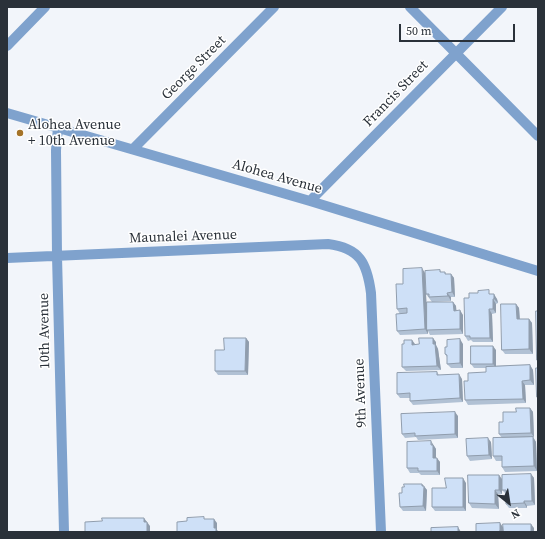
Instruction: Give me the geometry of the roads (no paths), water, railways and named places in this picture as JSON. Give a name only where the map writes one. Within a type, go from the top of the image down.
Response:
[{"type":"street","points":[[7,46],[45,7]]},
{"type":"street","name":"George Street","points":[[133,149],[274,7]]},
{"type":"street","points":[[410,7],[538,136]]},
{"type":"street","name":"Francis Street","points":[[310,201],[502,7]]},
{"type":"street","name":"Alohea Avenue","points":[[7,113],[310,201],[538,271]]},
{"type":"street","name":"10th Avenue","points":[[58,128],[56,150],[57,256],[64,532]]},
{"type":"street","name":"Maunalei Avenue","points":[[7,258],[328,244],[344,248],[358,256]]},
{"type":"street","name":"9th Avenue","points":[[358,256],[365,266],[371,293],[381,532]]},
{"type":"place","name":"Alohea Avenue + 10th Avenue","points":[[20,133]]}]
